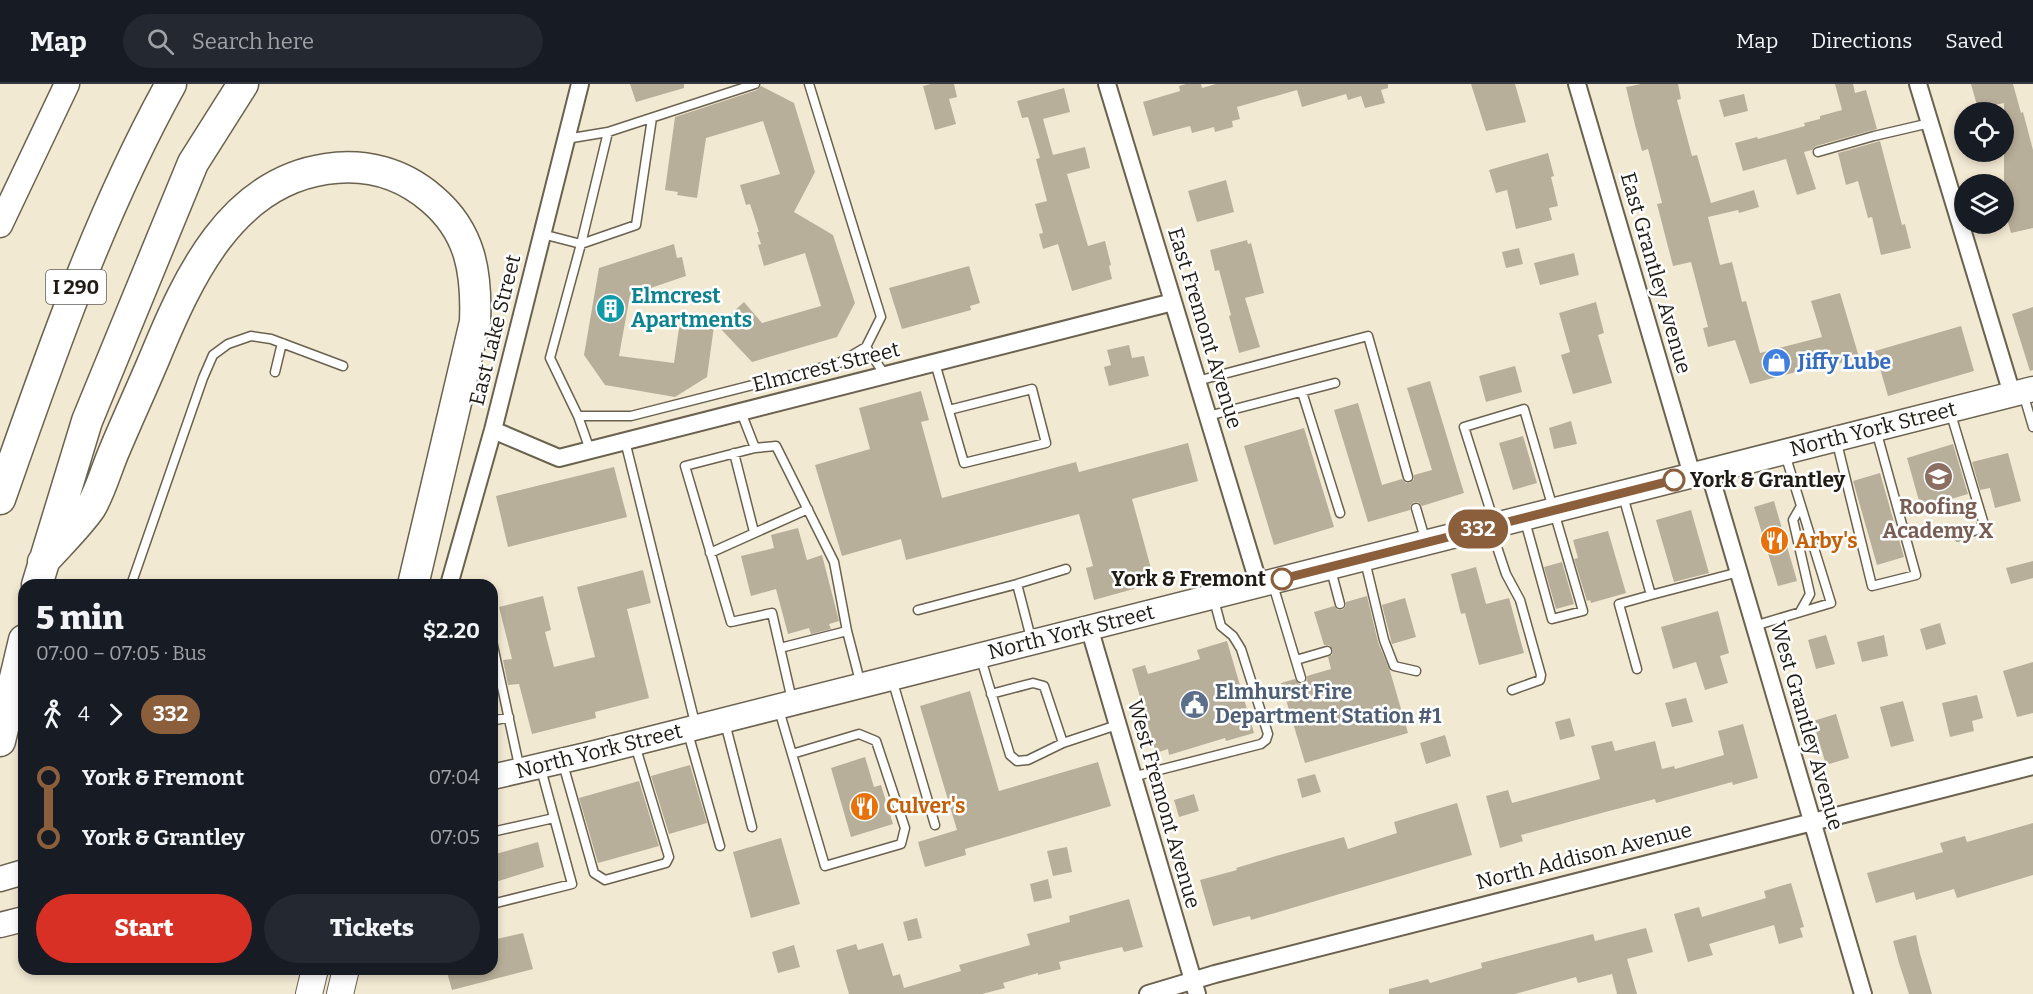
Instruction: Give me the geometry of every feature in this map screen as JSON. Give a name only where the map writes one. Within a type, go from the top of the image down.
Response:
[{"type":"highway","name":"I 290","points":[[0,499],[59,329],[97,235],[171,84]]},
{"type":"highway","name":"I 290","points":[[40,573],[87,421],[189,173],[243,84]]},
{"type":"highway","points":[[40,573],[91,507],[169,322],[214,241],[234,217],[258,196],[286,179],[310,171],[360,167],[403,178],[442,207],[460,234],[471,259],[477,289],[475,322],[414,579]]},
{"type":"highway","points":[[0,741],[18,665]]},
{"type":"main road","points":[[0,225],[67,84]]},
{"type":"main road","name":"North York Street","points":[[498,776],[2023,392]]},
{"type":"main road","points":[[0,879],[18,874]]},
{"type":"main road","points":[[0,925],[18,920]]},
{"type":"main road","points":[[340,994],[345,975]]},
{"type":"street","name":"East Lake Street","points":[[451,579],[493,430],[580,84]]},
{"type":"street","name":"East Fremont Avenue","points":[[1107,84],[1208,416],[1266,583]]},
{"type":"street","name":"East Grantley Avenue","points":[[1577,84],[1700,473]]},
{"type":"street","points":[[1918,84],[2023,392]]},
{"type":"street","name":"Elmcrest Street","points":[[493,430],[559,458],[1173,302]]},
{"type":"street","name":"West Grantley Avenue","points":[[1700,473],[1739,572],[1863,994]]},
{"type":"street","name":"West Fremont Avenue","points":[[1089,627],[1195,987]]},
{"type":"street","name":"North Addison Avenue","points":[[1148,994],[1195,987],[1812,821],[2033,766]]},
{"type":"lane","points":[[566,139],[608,132],[755,84]]},
{"type":"lane","points":[[578,416],[631,416],[839,363],[866,347],[881,317],[809,84]]},
{"type":"lane","points":[[542,234],[581,244],[636,225],[652,118]]},
{"type":"lane","points":[[1818,152],[1930,123]]},
{"type":"lane","points":[[590,450],[578,416],[550,358],[608,132]]},
{"type":"lane","points":[[133,579],[195,400],[213,355],[228,344],[252,336],[282,343],[343,366]]},
{"type":"lane","points":[[1197,381],[1368,336],[1408,477]]},
{"type":"lane","points":[[275,372],[282,343]]},
{"type":"lane","points":[[866,347],[885,375]]},
{"type":"lane","points":[[935,363],[964,463],[1046,443],[1032,389],[949,410]]},
{"type":"lane","points":[[1208,416],[1335,383]]},
{"type":"lane","points":[[1302,392],[1340,513]]},
{"type":"lane","points":[[2023,392],[2033,427]]},
{"type":"lane","points":[[1512,690],[1534,684],[1540,680],[1541,675],[1520,600],[1506,574],[1497,547],[1495,525],[1464,427],[1524,410],[1582,611],[1552,619],[1524,518]]},
{"type":"lane","points":[[1950,410],[1983,521],[1980,529],[1958,536]]},
{"type":"lane","points":[[741,412],[754,448]]},
{"type":"lane","points":[[1836,439],[1872,586],[1916,575],[1876,429]]},
{"type":"lane","points":[[625,441],[720,846]]},
{"type":"lane","points":[[792,754],[859,734],[876,741],[905,828],[901,844],[825,866],[792,754],[780,648],[772,613],[731,622],[685,466],[754,448],[776,446],[834,562],[847,631],[861,685]]},
{"type":"lane","points":[[1754,626],[1831,603],[1784,452]]},
{"type":"lane","points":[[734,453],[754,532]]},
{"type":"lane","points":[[1622,493],[1652,595]]},
{"type":"lane","points":[[1800,612],[1810,594],[1793,520],[1801,506]]},
{"type":"lane","points":[[1416,508],[1426,542]]},
{"type":"lane","points":[[710,553],[808,509]]},
{"type":"lane","points":[[1364,558],[1384,640],[1394,666],[1416,670]]},
{"type":"lane","points":[[1330,567],[1340,604]]},
{"type":"lane","points":[[918,610],[1066,569]]},
{"type":"lane","points":[[1636,669],[1619,604],[1739,572]]},
{"type":"lane","points":[[1266,583],[1301,678]]},
{"type":"lane","points":[[1017,584],[1032,642]]},
{"type":"lane","points":[[1132,777],[1266,741],[1268,734],[1241,649],[1233,636],[1221,626],[1213,596]]},
{"type":"lane","points":[[780,648],[847,631]]},
{"type":"lane","points":[[1296,660],[1327,651]]},
{"type":"lane","points":[[980,655],[1010,755],[1017,761],[1028,760],[1063,743],[1117,725]]},
{"type":"lane","points":[[498,670],[508,717],[541,765],[594,873],[605,880],[666,863],[669,857],[634,743]]},
{"type":"lane","points":[[892,677],[935,825]]},
{"type":"lane","points":[[991,694],[1033,683],[1044,686],[1063,743]]},
{"type":"lane","points":[[498,720],[508,717]]},
{"type":"lane","points":[[724,720],[752,827]]},
{"type":"lane","points":[[498,902],[572,884],[541,765]]},
{"type":"lane","points":[[498,831],[554,818]]},
{"type":"building","points":[[630,84],[684,84],[684,88],[636,102]]},
{"type":"building","points":[[954,84],[957,97],[949,99],[956,124],[935,130],[923,86]]},
{"type":"building","points":[[1201,84],[1202,88],[1216,84],[1388,84],[1388,88],[1381,90],[1385,103],[1365,108],[1361,96],[1348,100],[1346,94],[1302,107],[1297,90],[1237,107],[1240,119],[1232,121],[1233,127],[1215,132],[1214,127],[1192,133],[1190,126],[1153,136],[1143,102],[1180,91],[1179,86]]},
{"type":"building","points":[[1471,84],[1515,84],[1526,122],[1486,131]]},
{"type":"building","points":[[1641,84],[1678,84],[1681,99],[1677,100],[1692,156],[1697,155],[1711,203],[1754,190],[1759,207],[1739,213],[1738,210],[1708,217],[1720,265],[1732,262],[1742,302],[1746,301],[1760,353],[1822,337],[1811,301],[1840,293],[1859,357],[1831,366],[1830,363],[1750,384],[1735,340],[1708,347],[1703,328],[1708,327],[1691,262],[1673,266],[1657,204],[1662,203],[1648,149],[1642,151],[1635,125],[1626,87]]},
{"type":"building","points":[[1835,84],[1853,84],[1855,93],[1866,90],[1877,129],[1816,146],[1804,152],[1816,189],[1797,195],[1786,159],[1743,171],[1735,143],[1805,126],[1804,123],[1820,119],[1820,116],[1842,110]]},
{"type":"building","points":[[1971,84],[2013,84],[2033,150],[2033,228],[2014,232],[2014,174],[2004,174],[2004,162],[2014,162],[2014,102],[1976,102]]},
{"type":"building","points":[[761,86],[794,103],[815,172],[794,212],[833,235],[855,303],[837,337],[752,362],[718,326],[744,302],[762,323],[821,306],[805,253],[764,266],[758,245],[761,244],[757,232],[759,232],[750,204],[746,205],[740,185],[780,174],[763,121],[706,138],[697,198],[677,195],[678,192],[665,190],[675,117],[757,90]]},
{"type":"building","points":[[1064,88],[1070,112],[1043,119],[1053,155],[1085,147],[1090,168],[1067,174],[1088,246],[1105,241],[1112,279],[1072,291],[1058,244],[1043,249],[1039,234],[1043,233],[1035,204],[1047,201],[1036,159],[1040,158],[1028,117],[1022,118],[1017,101]]},
{"type":"building","points":[[1744,94],[1748,111],[1724,117],[1719,100]]},
{"type":"building","points":[[1880,141],[1902,225],[1905,224],[1911,248],[1881,255],[1872,217],[1868,218],[1858,181],[1846,185],[1838,153]]},
{"type":"building","points":[[1548,153],[1558,206],[1549,208],[1552,220],[1516,229],[1507,190],[1496,193],[1489,170]]},
{"type":"building","points":[[1226,180],[1234,212],[1197,222],[1188,191]]},
{"type":"building","points":[[1247,240],[1248,244],[1251,243],[1264,293],[1245,298],[1260,347],[1239,353],[1219,270],[1215,271],[1210,250]]},
{"type":"building","name":"Elmcrest Apartments","points":[[674,244],[677,258],[682,257],[686,276],[630,295],[619,356],[674,363],[680,321],[714,326],[707,377],[675,397],[605,385],[584,355],[599,268]]},
{"type":"building","points":[[1519,248],[1523,264],[1506,268],[1502,252]]},
{"type":"building","points":[[1574,253],[1579,275],[1540,285],[1534,263]]},
{"type":"building","points":[[969,266],[980,303],[970,306],[971,310],[902,329],[889,288]]},
{"type":"building","points":[[1596,302],[1604,333],[1598,335],[1612,383],[1573,394],[1561,355],[1570,352],[1559,313]]},
{"type":"building","points":[[2033,307],[2033,370],[2030,371],[2012,314]]},
{"type":"building","points":[[1961,326],[1974,371],[1888,396],[1875,351]]},
{"type":"building","points":[[1129,345],[1132,358],[1144,356],[1149,376],[1109,386],[1104,367],[1111,365],[1107,350]]},
{"type":"building","points":[[1515,366],[1522,392],[1486,402],[1479,376]]},
{"type":"building","points":[[1430,381],[1464,493],[1422,506],[1414,502],[1410,510],[1368,522],[1334,410],[1358,403],[1382,485],[1402,479],[1410,483],[1414,475],[1432,470],[1407,388]]},
{"type":"building","points":[[921,391],[929,420],[921,422],[942,498],[1076,462],[1079,472],[1188,443],[1198,481],[1132,499],[1155,583],[1094,600],[1086,568],[1093,566],[1079,514],[906,560],[901,539],[842,556],[815,465],[870,449],[859,408]]},
{"type":"building","points":[[1571,421],[1577,444],[1554,449],[1549,428]]},
{"type":"building","points":[[1304,428],[1334,527],[1274,545],[1244,446]]},
{"type":"building","points":[[1523,436],[1537,483],[1513,490],[1499,443]]},
{"type":"building","name":"Roofing Academy X","points":[[1953,444],[1968,494],[1921,508],[1907,458]]},
{"type":"building","points":[[2008,453],[2021,501],[1995,508],[1990,488],[1980,490],[1972,462]]},
{"type":"building","points":[[614,467],[627,517],[508,547],[496,496]]},
{"type":"building","points":[[1880,473],[1904,557],[1877,565],[1853,481]]},
{"type":"building","name":"Arby's","points":[[1774,501],[1797,581],[1778,586],[1754,507]]},
{"type":"building","points":[[1691,510],[1709,573],[1674,582],[1656,520]]},
{"type":"building","points":[[798,528],[807,560],[822,555],[839,621],[829,624],[831,629],[811,634],[809,628],[788,634],[776,589],[751,596],[741,556],[774,548],[771,535]]},
{"type":"building","points":[[1608,531],[1626,593],[1591,603],[1590,600],[1587,601],[1574,559],[1578,558],[1573,540]]},
{"type":"building","points":[[2033,561],[2033,578],[2011,584],[2006,568]]},
{"type":"building","points":[[1562,562],[1574,604],[1556,609],[1544,567]]},
{"type":"building","points":[[1476,567],[1486,604],[1509,598],[1524,653],[1479,665],[1465,613],[1461,614],[1451,574]]},
{"type":"building","points":[[643,570],[651,603],[627,609],[649,698],[595,712],[596,718],[532,734],[519,684],[508,685],[503,660],[512,659],[499,607],[543,596],[551,630],[545,632],[554,667],[595,657],[577,587]]},
{"type":"building","points":[[1367,596],[1378,642],[1390,671],[1408,733],[1305,763],[1281,683],[1295,679],[1299,684],[1303,684],[1307,676],[1331,669],[1328,657],[1332,655],[1333,650],[1329,645],[1324,645],[1314,612],[1334,606],[1342,610],[1346,602]]},
{"type":"building","points":[[1405,598],[1416,637],[1392,644],[1382,605]]},
{"type":"building","points":[[1718,611],[1729,653],[1720,656],[1728,683],[1705,690],[1696,662],[1673,669],[1661,627]]},
{"type":"building","points":[[1940,623],[1946,644],[1926,650],[1920,629]]},
{"type":"building","points":[[1826,635],[1835,664],[1816,669],[1808,640]]},
{"type":"building","points":[[1884,635],[1888,656],[1862,662],[1857,642]]},
{"type":"building","name":"Elmhurst Fire Department Station #1","points":[[1227,641],[1254,733],[1226,741],[1225,738],[1169,755],[1168,749],[1156,753],[1132,669],[1145,665],[1148,674],[1200,659],[1197,650]]},
{"type":"building","points":[[2033,662],[2033,713],[2017,717],[2003,671]]},
{"type":"building","points":[[970,691],[999,791],[1098,762],[1111,806],[965,849],[966,855],[925,867],[918,842],[957,830],[920,706]]},
{"type":"building","points":[[1977,695],[1983,718],[1972,721],[1974,731],[1950,737],[1942,703]]},
{"type":"building","points":[[1686,698],[1693,722],[1672,727],[1665,703]]},
{"type":"building","points":[[1903,701],[1914,741],[1891,747],[1880,707]]},
{"type":"building","points":[[1836,714],[1849,758],[1826,765],[1813,721]]},
{"type":"building","points":[[1570,718],[1575,736],[1560,740],[1555,722]]},
{"type":"building","points":[[1743,724],[1758,778],[1733,785],[1732,782],[1656,803],[1655,799],[1609,811],[1521,835],[1523,841],[1500,848],[1486,796],[1508,790],[1512,803],[1600,779],[1591,746],[1612,741],[1615,751],[1655,741],[1662,769],[1674,766],[1675,769],[1724,755],[1718,731]]},
{"type":"building","points":[[1445,735],[1451,756],[1426,764],[1420,743]]},
{"type":"building","name":"Culver's","points":[[865,757],[874,787],[881,785],[893,824],[851,837],[831,768]]},
{"type":"building","points":[[690,765],[707,823],[669,834],[651,776]]},
{"type":"building","points":[[1315,774],[1321,792],[1302,798],[1297,779]]},
{"type":"building","points":[[639,781],[659,846],[598,863],[579,798]]},
{"type":"building","points":[[1194,794],[1199,811],[1179,817],[1174,800]]},
{"type":"building","points":[[1457,803],[1472,855],[1251,920],[1250,916],[1213,926],[1200,880],[1344,837],[1348,849],[1397,833],[1394,822]]},
{"type":"building","points":[[2033,823],[2033,875],[1957,898],[1954,889],[1916,900],[1914,892],[1876,903],[1867,873],[1943,852],[1940,843],[1965,836],[1967,842]]},
{"type":"building","points":[[781,838],[800,904],[751,918],[733,852]]},
{"type":"building","points":[[538,842],[544,867],[498,881],[498,853]]},
{"type":"building","points":[[1067,847],[1072,872],[1053,876],[1047,851]]},
{"type":"building","points":[[1048,879],[1052,898],[1034,902],[1030,884]]},
{"type":"building","points":[[1791,883],[1804,927],[1800,928],[1803,937],[1779,944],[1774,925],[1709,944],[1713,955],[1688,962],[1674,914],[1699,907],[1702,917],[1766,898],[1764,891]]},
{"type":"building","points":[[1129,899],[1143,947],[1124,952],[1122,947],[1059,962],[1061,969],[1003,983],[1005,988],[982,994],[849,994],[836,950],[856,944],[858,950],[883,943],[893,976],[900,974],[904,988],[961,971],[959,965],[1030,945],[1027,934],[1070,922],[1069,916]]},
{"type":"building","points":[[917,918],[922,938],[908,941],[903,922]]},
{"type":"building","points":[[1646,928],[1653,952],[1627,959],[1637,994],[1617,994],[1612,974],[1578,983],[1576,977],[1515,994],[1389,994],[1389,989],[1428,979],[1430,983],[1482,968],[1481,963],[1593,934],[1595,941]]},
{"type":"building","points":[[523,933],[533,969],[452,990],[448,975],[498,975],[498,939]]},
{"type":"building","points":[[1916,935],[1932,994],[1909,994],[1893,941]]},
{"type":"building","points":[[794,945],[800,967],[778,973],[772,952]]},
{"type":"bus line","name":"332","points":[[1282,579],[1674,480]]},
{"type":"place","name":"Elmcrest Apartments","points":[[610,308]]},
{"type":"place","name":"Jiffy Lube","points":[[1777,362]]},
{"type":"place","name":"Roofing Academy X","points":[[1938,476]]},
{"type":"place","name":"York & Grantley","points":[[1674,480]]},
{"type":"place","name":"Arby's","points":[[1774,541]]},
{"type":"place","name":"York & Fremont","points":[[1282,579]]},
{"type":"place","name":"Elmhurst Fire Department Station #1","points":[[1194,704]]},
{"type":"place","name":"Culver's","points":[[865,806]]}]
